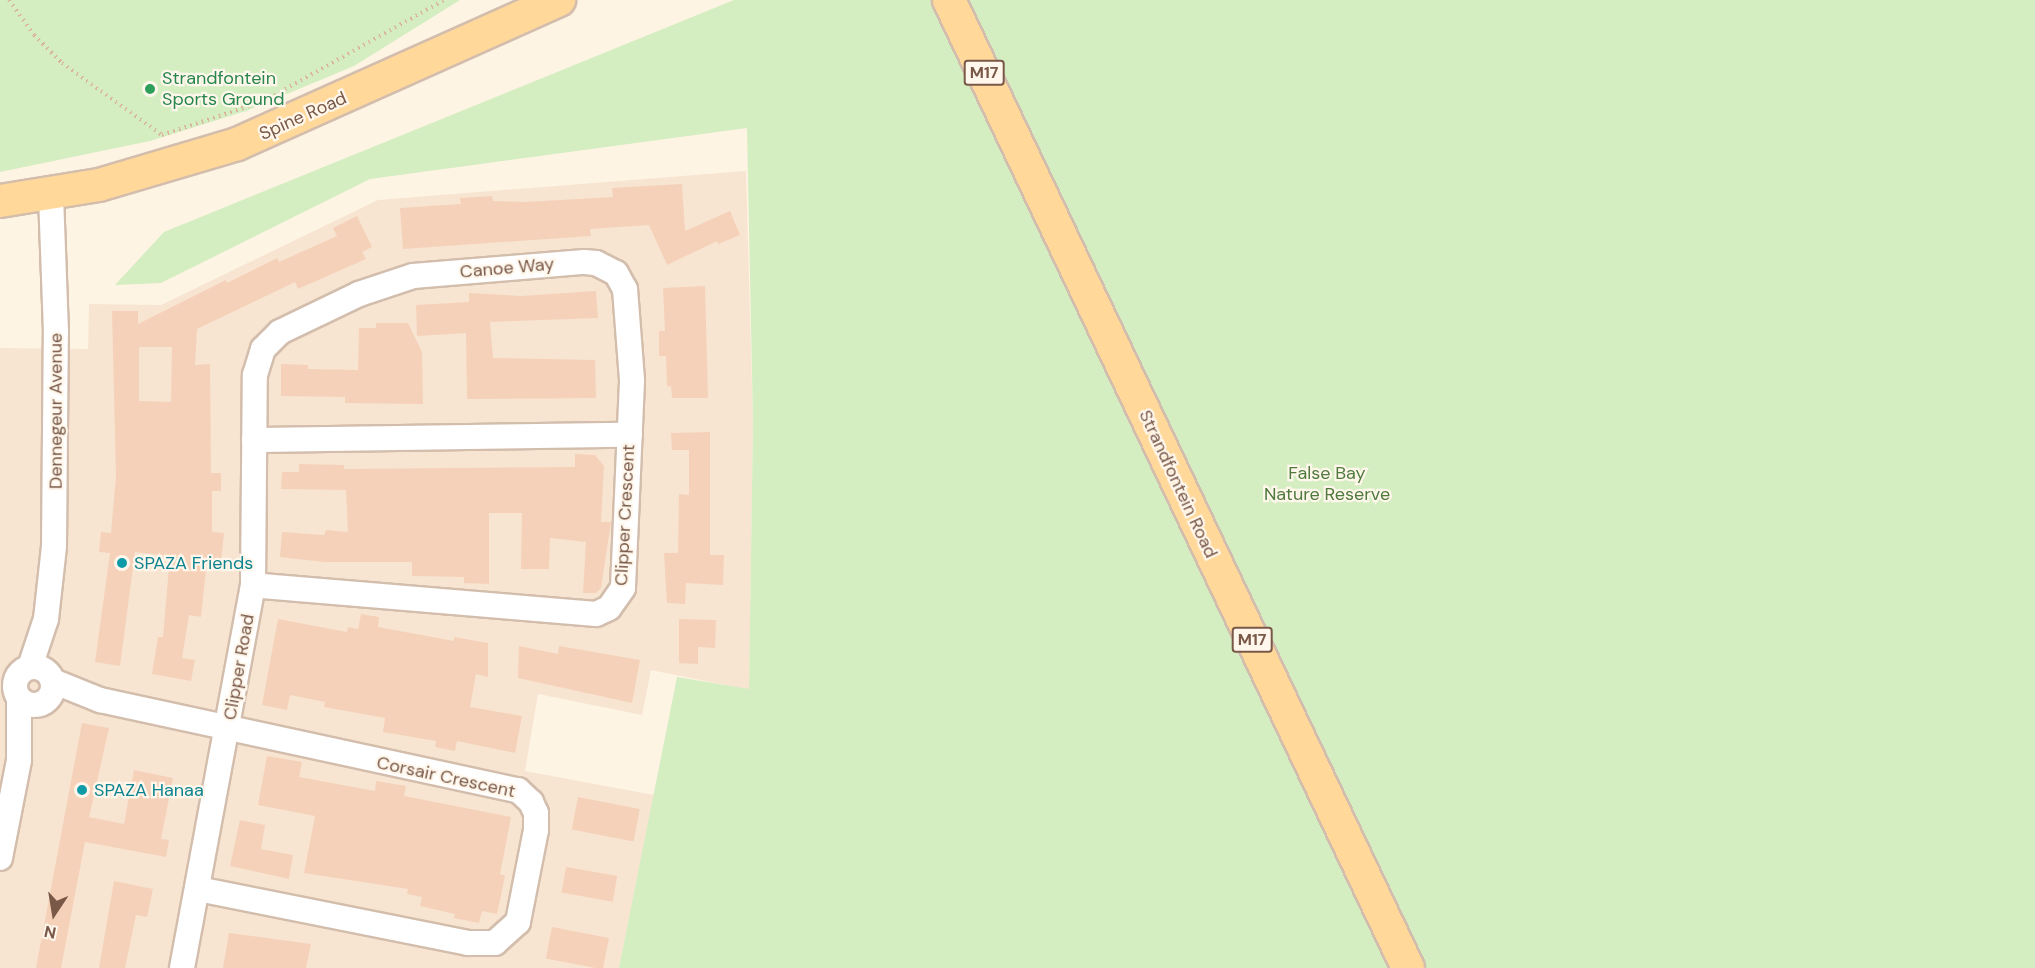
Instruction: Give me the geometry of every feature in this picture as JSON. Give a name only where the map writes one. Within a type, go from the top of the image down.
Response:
[{"type":"main road","name":"Spine Road","points":[[0,201],[51,193],[158,170],[237,144],[559,0]]},
{"type":"main road","name":"Strandfontein Road","points":[[950,0],[1408,968]]},
{"type":"street","name":"Dennegeur Avenue","points":[[0,858],[19,760],[27,685],[44,628],[57,486],[51,193]]},
{"type":"street","name":"Canoe Way","points":[[257,362],[263,349],[280,332],[392,281],[413,276],[596,263],[616,273],[625,290],[632,381],[630,435]]},
{"type":"street","name":"Clipper Road","points":[[182,968],[253,585],[257,362]]},
{"type":"street","name":"Clipper Crescent","points":[[253,585],[596,614],[609,608],[623,588],[630,435],[254,440]]},
{"type":"street","name":"Corsair Crescent","points":[[27,685],[518,790],[533,805],[536,830],[518,922],[506,936],[482,945],[197,889]]},
{"type":"path","points":[[9,0],[34,35],[62,63],[162,135],[264,101],[444,0]]},
{"type":"shaded area","points":[[746,171],[753,423],[749,690],[651,670],[642,715],[538,694],[525,771],[654,795],[619,968],[0,968],[0,348],[88,349],[89,304],[161,305],[378,200]]},
{"type":"green space","name":"Strandfontein Sports Ground","points":[[0,0],[460,0],[354,66],[246,111],[150,141],[0,172]]},
{"type":"green space","name":"False Bay Nature Reserve","points":[[734,0],[2035,0],[2035,968],[619,968],[677,677],[749,689],[753,423],[747,128],[370,179],[161,283],[115,285],[164,232]]},
{"type":"building","points":[[682,184],[685,231],[730,211],[740,235],[718,244],[717,241],[667,265],[649,225],[590,229],[591,236],[403,249],[400,208],[461,204],[460,198],[492,196],[493,201],[526,202],[613,197],[612,188]]},
{"type":"building","points":[[357,216],[372,247],[362,252],[366,259],[298,289],[295,282],[197,329],[195,365],[210,364],[211,473],[221,473],[221,491],[212,491],[212,532],[224,533],[221,561],[207,560],[201,617],[189,615],[182,658],[195,660],[191,681],[152,674],[158,637],[163,637],[170,556],[135,552],[120,666],[95,662],[110,553],[99,552],[101,532],[111,533],[116,476],[112,311],[138,311],[138,324],[226,280],[227,283],[277,258],[279,262],[337,236],[333,228]],"holes":[[[139,347],[172,347],[171,402],[139,401]]]},
{"type":"building","points":[[705,286],[708,398],[672,398],[671,386],[667,386],[666,356],[659,356],[659,331],[665,331],[663,288]]},
{"type":"building","points":[[596,291],[598,318],[490,322],[493,358],[595,360],[596,398],[467,399],[466,333],[417,336],[416,305],[469,302],[469,293],[521,296]]},
{"type":"building","points":[[376,323],[408,323],[422,352],[423,404],[345,403],[345,397],[281,396],[281,364],[308,365],[308,369],[358,370],[359,328],[376,328]]},
{"type":"building","points":[[710,432],[710,555],[724,555],[723,585],[686,583],[685,604],[667,603],[664,553],[678,553],[679,494],[689,495],[689,450],[672,450],[671,433]]},
{"type":"building","points":[[575,454],[595,455],[604,466],[601,522],[611,522],[601,588],[596,593],[583,593],[586,542],[550,538],[549,569],[521,569],[522,513],[489,513],[489,584],[464,583],[464,577],[412,576],[412,562],[324,562],[280,557],[282,532],[324,535],[326,530],[348,532],[346,490],[281,489],[282,472],[299,472],[299,464],[344,465],[344,469],[575,467]]},
{"type":"building","points":[[361,614],[379,617],[378,627],[454,641],[454,637],[488,643],[488,677],[476,674],[470,707],[522,716],[515,753],[457,741],[455,751],[435,747],[436,741],[383,732],[385,718],[324,707],[325,702],[290,695],[287,710],[262,705],[278,619],[347,632],[348,627],[358,629]]},
{"type":"building","points":[[679,619],[716,620],[715,648],[698,647],[698,664],[679,663]]},
{"type":"building","points":[[519,646],[558,654],[559,646],[640,660],[632,703],[518,678]]},
{"type":"building","points":[[82,723],[109,728],[89,817],[124,824],[134,770],[173,778],[161,839],[169,840],[166,857],[85,842],[61,968],[36,968]]},
{"type":"building","points":[[267,756],[302,762],[299,777],[375,791],[376,781],[406,786],[404,796],[511,817],[500,874],[505,876],[497,914],[482,911],[479,923],[454,918],[455,914],[420,906],[422,897],[407,894],[408,889],[304,873],[315,816],[258,805]]},
{"type":"building","points":[[578,797],[640,809],[634,841],[572,829]]},
{"type":"building","points":[[240,820],[265,825],[261,849],[293,855],[289,879],[230,866]]},
{"type":"building","points":[[566,867],[617,876],[613,902],[561,893]]},
{"type":"building","points":[[114,881],[153,889],[147,917],[136,915],[125,968],[99,968]]},
{"type":"building","points":[[552,927],[609,938],[603,968],[546,958]]},
{"type":"building","points":[[229,933],[311,944],[306,968],[223,968]]},
{"type":"place","name":"Strandfontein Sports Ground","points":[[150,89]]},
{"type":"place","name":"SPAZA Friends","points":[[122,563]]},
{"type":"place","name":"SPAZA Hanaa","points":[[82,790]]}]
